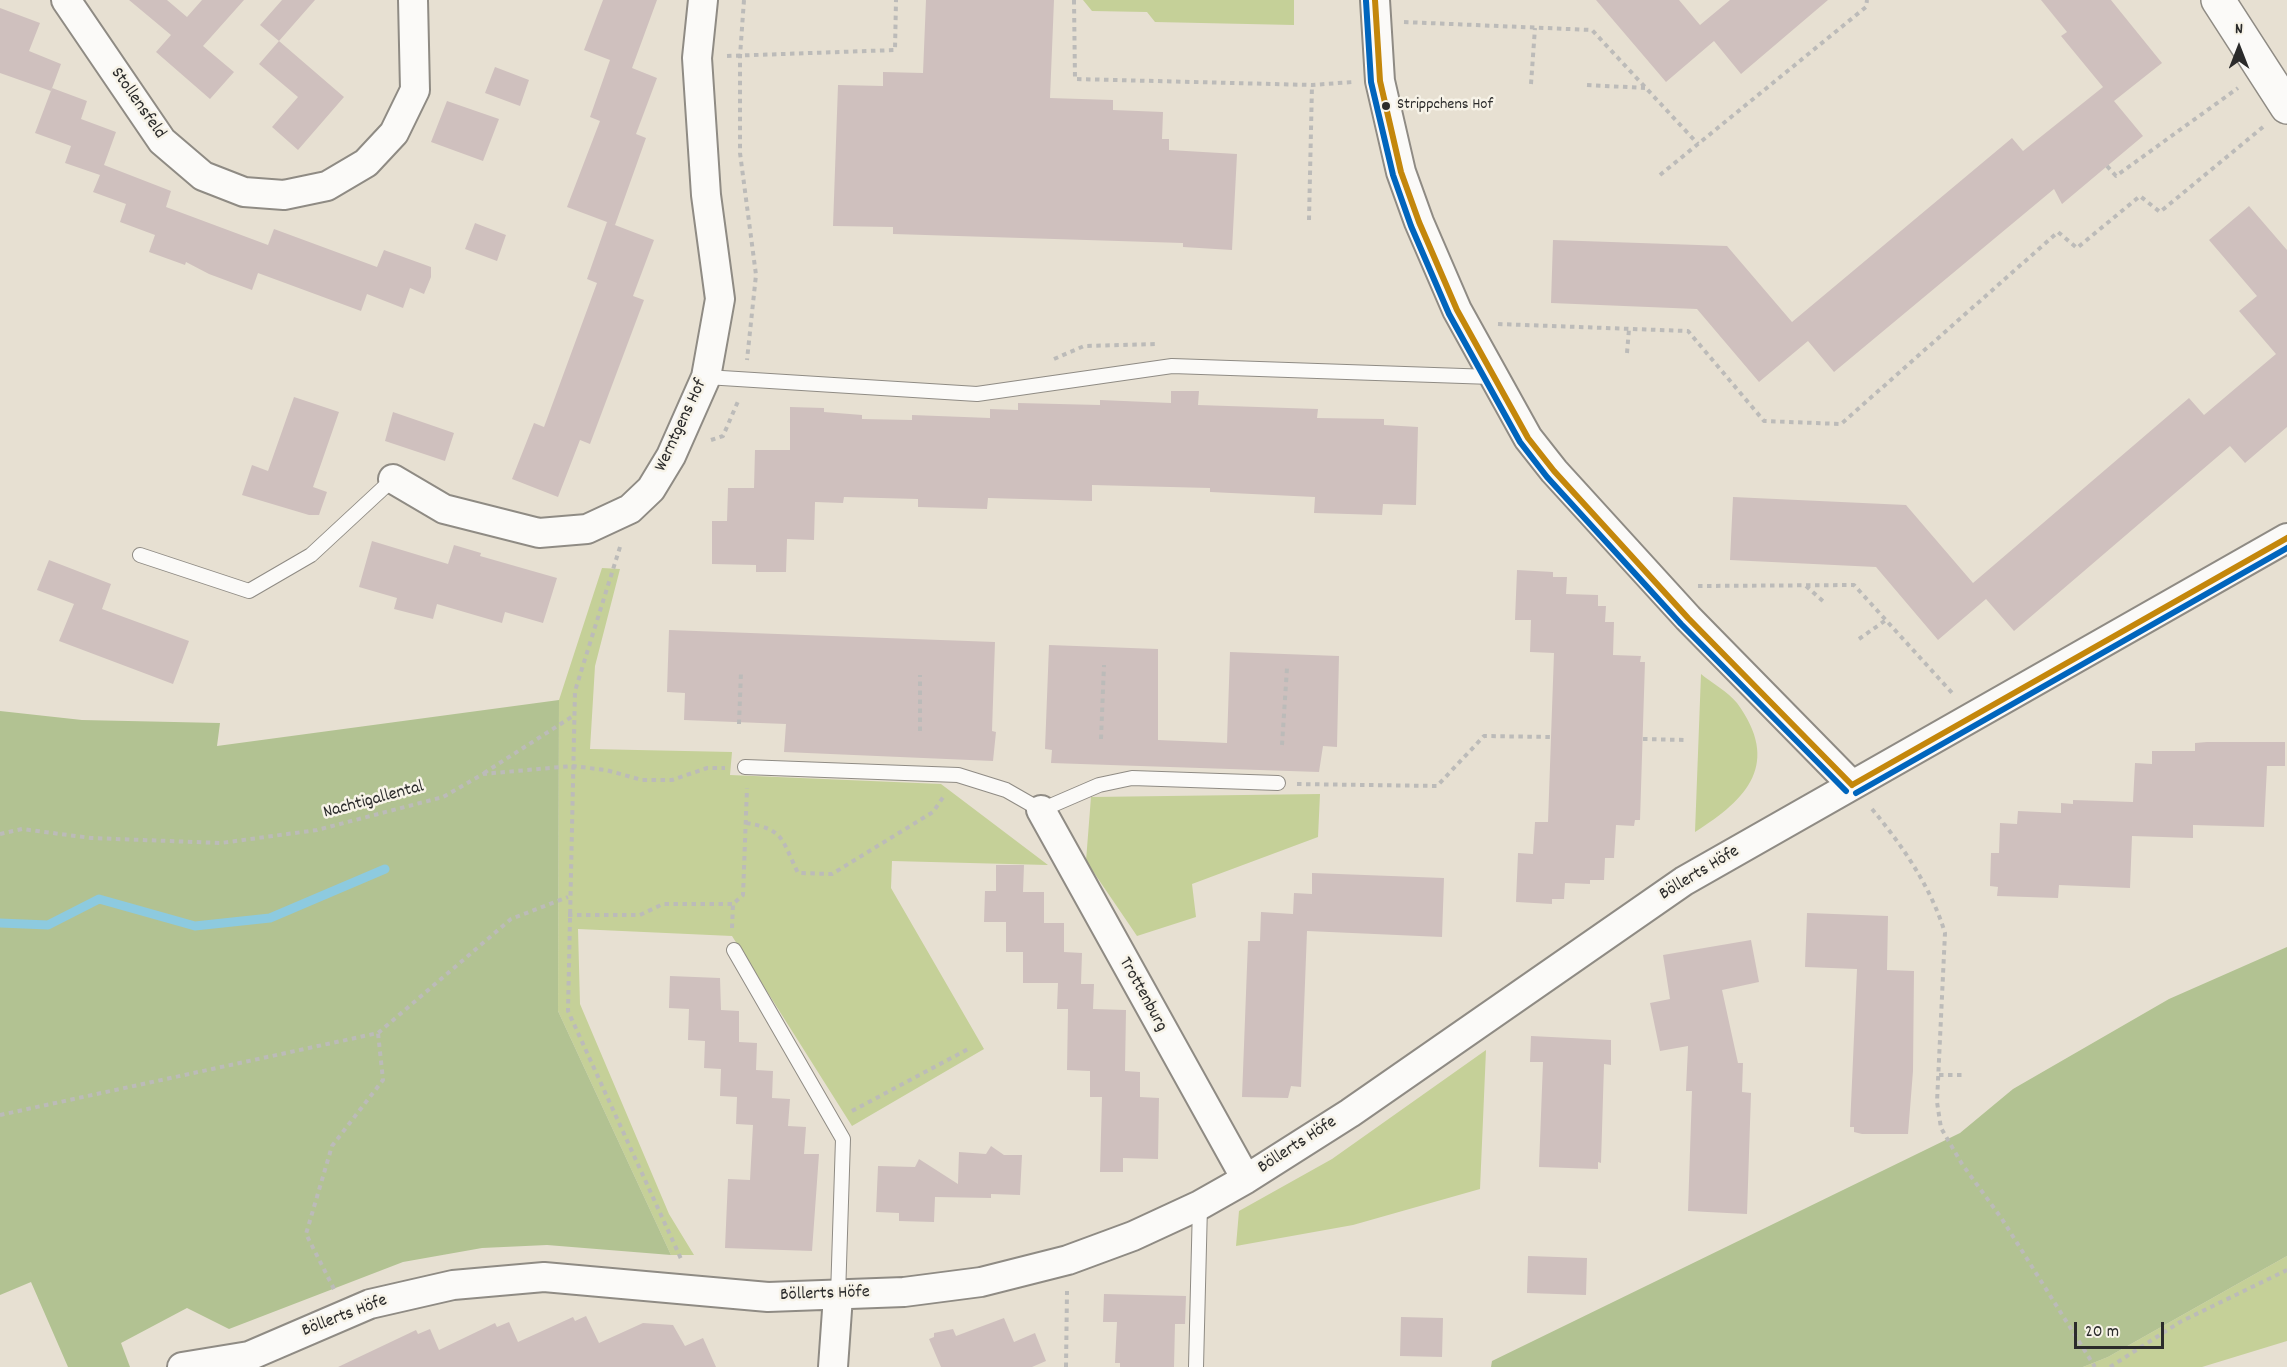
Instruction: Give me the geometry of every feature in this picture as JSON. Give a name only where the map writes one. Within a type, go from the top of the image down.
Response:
[{"type":"main road","points":[[2218,0],[2287,107]]},
{"type":"street","name":"Stollensfeld","points":[[66,0],[162,141],[202,177],[244,192],[284,195],[327,186],[366,163],[394,133],[415,90],[413,0]]},
{"type":"street","name":"Werntgens Hof","points":[[393,479],[444,509],[539,533],[587,529],[630,509],[651,489],[671,456],[706,377],[720,299],[706,195],[696,57],[704,0]]},
{"type":"street","points":[[1376,10],[1380,81],[1401,172],[1419,222],[1464,323],[1528,438],[1554,471],[1733,666],[1852,785]]},
{"type":"street","name":"Böllerts Höfe","points":[[182,1367],[249,1356],[370,1304],[453,1285],[544,1276],[768,1297],[904,1292],[981,1282],[1068,1260],[1133,1236],[1200,1205],[1246,1179],[1350,1113],[1684,881],[2287,538]]},
{"type":"street","name":"Trottenburg","points":[[1041,810],[1246,1179]]},
{"type":"street","points":[[833,1367],[838,1296]]},
{"type":"lane","points":[[706,377],[977,394],[1172,366],[1492,377]]},
{"type":"lane","name":"Werntgens Hof","points":[[140,555],[249,591],[311,555],[393,479]]},
{"type":"lane","name":"Trottenburg","points":[[745,767],[958,775],[1006,789],[1041,810]]},
{"type":"lane","points":[[1041,810],[1099,786],[1132,778],[1278,783]]},
{"type":"lane","points":[[734,950],[843,1139],[838,1296]]},
{"type":"lane","points":[[1196,1367],[1200,1205]]},
{"type":"path","points":[[696,57],[895,50],[896,0]]},
{"type":"path","points":[[1074,0],[1075,79],[1312,85],[1380,81]]},
{"type":"path","points":[[1660,176],[1866,7],[1867,0]]},
{"type":"path","points":[[1376,10],[1535,28],[1592,30],[1698,144]]},
{"type":"path","points":[[1531,84],[1535,28]]},
{"type":"path","points":[[2107,166],[2116,177],[2263,70]]},
{"type":"path","points":[[1309,220],[1312,85]]},
{"type":"path","points":[[1587,85],[1646,88]]},
{"type":"path","points":[[1464,323],[1688,331],[1764,421],[1841,424],[2058,232],[2077,248],[2140,196],[2160,212],[2287,107]]},
{"type":"path","points":[[1627,353],[1629,329]]},
{"type":"path","points":[[630,509],[575,691],[568,896],[568,1011],[694,1289]]},
{"type":"path","points":[[1659,586],[1854,585],[1973,716]]},
{"type":"path","points":[[1806,586],[1824,603]]},
{"type":"path","points":[[1859,639],[1886,620]]},
{"type":"path","points":[[1101,739],[1104,666]]},
{"type":"path","points":[[1282,745],[1287,668]]},
{"type":"path","points":[[739,724],[741,672]]},
{"type":"path","points":[[920,675],[920,730]]},
{"type":"path","points":[[483,774],[574,715]]},
{"type":"path","points":[[1278,783],[1437,786],[1484,736],[1551,737]]},
{"type":"path","points":[[1642,739],[1686,740]]},
{"type":"path","name":"Nachtigallental","points":[[0,834],[22,829],[91,838],[221,843],[317,830],[443,797],[483,774],[572,766],[606,770],[642,780],[672,780],[707,768],[745,767]]},
{"type":"path","points":[[568,915],[640,915],[663,904],[733,904],[743,895],[746,823],[745,767]]},
{"type":"path","points":[[746,823],[764,826],[778,832],[798,873],[832,874],[933,812],[958,775]]},
{"type":"path","points":[[1852,785],[1893,834],[1937,906],[1946,933],[1937,1102],[1941,1128],[1962,1164],[2002,1219],[2095,1367]]},
{"type":"path","points":[[0,1115],[378,1033],[511,919],[568,896]]},
{"type":"path","points":[[733,904],[734,950]]},
{"type":"path","points":[[347,1314],[306,1234],[332,1146],[384,1080],[378,1033]]},
{"type":"path","points":[[833,1122],[970,1048]]},
{"type":"path","points":[[1939,1075],[1962,1075]]},
{"type":"path","points":[[1066,1367],[1068,1260]]},
{"type":"path","points":[[2110,1367],[2180,1322],[2287,1270]]},
{"type":"green space","points":[[1083,0],[1294,0],[1294,25],[1155,22],[1147,12],[1092,11]]},
{"type":"green space","points":[[602,568],[620,569],[595,666],[590,749],[732,752],[730,775],[941,784],[1048,865],[892,861],[891,888],[984,1049],[852,1126],[732,936],[578,929],[580,1004],[669,1214],[694,1255],[671,1255],[558,1011],[559,700]]},
{"type":"green space","points":[[1701,674],[1725,691],[1737,703],[1750,724],[1756,744],[1757,761],[1752,778],[1743,793],[1714,819],[1695,832]]},
{"type":"green space","points":[[559,700],[558,1011],[671,1255],[547,1245],[482,1248],[403,1262],[229,1329],[187,1308],[121,1343],[130,1367],[68,1367],[31,1282],[0,1295],[0,711],[82,720],[220,723],[217,746]]},
{"type":"green space","points":[[1320,794],[1318,837],[1192,884],[1196,917],[1137,936],[1086,861],[1091,797]]},
{"type":"green space","points":[[2287,947],[2287,1256],[2108,1357],[2083,1367],[1491,1367],[1492,1361],[1960,1133],[2013,1089],[2169,999]]},
{"type":"green space","points":[[1486,1050],[1480,1189],[1353,1225],[1236,1246],[1239,1211],[1332,1159]]},
{"type":"green space","points":[[2287,1256],[2287,1341],[2202,1367],[2083,1367],[2108,1357]]},
{"type":"building","points":[[129,0],[167,0],[187,17],[202,0],[244,0],[203,46],[234,72],[210,99],[156,52],[171,35]]},
{"type":"building","points":[[282,0],[315,0],[279,41],[260,25]]},
{"type":"building","points":[[603,0],[657,0],[632,68],[657,78],[636,134],[646,138],[615,225],[567,207],[600,121],[590,117],[610,60],[584,50]]},
{"type":"building","points":[[926,0],[1054,0],[1050,98],[1113,100],[1113,110],[1163,112],[1162,139],[1169,139],[1169,150],[1237,154],[1232,250],[1183,247],[1183,243],[893,234],[893,227],[833,226],[838,85],[883,86],[883,72],[923,73]]},
{"type":"building","points":[[1596,0],[1679,0],[1700,25],[1730,0],[1828,0],[1741,74],[1714,41],[1666,82]]},
{"type":"building","points":[[2041,0],[2111,0],[2162,63],[2114,101],[2143,136],[2062,204],[2054,189],[1834,372],[1808,341],[1759,382],[1697,309],[1551,303],[1553,240],[1727,246],[1792,322],[2012,138],[2023,151],[2103,87],[2061,36],[2067,32]]},
{"type":"building","points":[[0,8],[40,23],[29,51],[61,64],[51,91],[0,73]]},
{"type":"building","points":[[279,41],[344,97],[298,150],[272,127],[298,97],[259,64]]},
{"type":"building","points":[[495,67],[529,80],[520,106],[485,93]]},
{"type":"building","points":[[52,88],[87,101],[81,119],[116,132],[104,165],[171,191],[166,207],[268,245],[274,229],[377,267],[384,250],[431,267],[431,277],[424,294],[410,288],[403,308],[367,294],[361,311],[258,273],[252,290],[209,274],[186,262],[185,265],[149,252],[155,235],[120,222],[126,204],[93,192],[100,175],[65,163],[71,146],[35,133]]},
{"type":"building","points":[[447,101],[499,119],[483,161],[431,142]]},
{"type":"building","points":[[2249,206],[2287,250],[2287,427],[2245,463],[2230,446],[2014,631],[1986,599],[1938,640],[1876,567],[1730,560],[1733,497],[1906,505],[1973,583],[2189,398],[2204,415],[2276,354],[2239,311],[2257,296],[2209,240]]},
{"type":"building","points":[[607,222],[654,240],[633,296],[644,300],[590,444],[580,440],[558,497],[512,479],[534,423],[544,427],[597,283],[587,279]]},
{"type":"building","points":[[475,223],[506,235],[497,261],[465,249]]},
{"type":"building","points":[[1171,391],[1199,391],[1198,405],[1318,409],[1317,418],[1384,419],[1384,425],[1418,427],[1416,505],[1383,504],[1382,515],[1314,513],[1315,497],[1210,492],[1210,488],[1092,485],[1092,501],[988,498],[987,509],[918,507],[918,499],[844,497],[843,503],[815,502],[814,540],[787,539],[786,572],[756,572],[756,565],[712,564],[712,521],[727,521],[728,488],[754,488],[755,450],[790,450],[790,407],[824,408],[824,412],[862,415],[862,419],[912,420],[912,415],[990,418],[990,409],[1018,410],[1018,403],[1100,405],[1100,400],[1171,403]]},
{"type":"building","points":[[294,397],[339,412],[313,487],[327,492],[319,515],[309,515],[242,495],[252,465],[268,471]]},
{"type":"building","points":[[393,412],[454,433],[445,461],[385,441]]},
{"type":"building","points":[[372,541],[448,564],[454,545],[481,553],[480,556],[557,578],[543,623],[505,612],[502,623],[437,604],[433,619],[394,609],[397,598],[359,587]]},
{"type":"building","points":[[49,560],[111,584],[102,609],[189,641],[173,684],[59,641],[74,604],[37,590]]},
{"type":"building","points":[[1517,570],[1553,572],[1553,577],[1567,577],[1566,594],[1598,595],[1598,606],[1606,606],[1605,622],[1614,622],[1613,655],[1641,656],[1640,662],[1645,662],[1640,820],[1635,820],[1634,826],[1616,825],[1614,858],[1605,858],[1604,880],[1590,880],[1590,884],[1565,883],[1564,899],[1552,899],[1552,904],[1516,902],[1518,853],[1533,854],[1535,822],[1548,822],[1554,653],[1530,652],[1531,620],[1515,620]]},
{"type":"building","points":[[669,630],[995,642],[992,731],[996,732],[993,761],[784,752],[786,724],[684,720],[685,693],[667,692]]},
{"type":"building","points":[[1049,645],[1158,649],[1158,740],[1227,743],[1230,652],[1339,656],[1337,747],[1323,746],[1319,772],[1051,763],[1052,750],[1045,749]]},
{"type":"building","points":[[2285,742],[2285,766],[2267,766],[2264,827],[2193,825],[2193,838],[2132,836],[2130,888],[2059,885],[2058,898],[1997,896],[1998,887],[1990,886],[1991,853],[1999,853],[2000,823],[2017,824],[2018,811],[2061,813],[2061,803],[2073,804],[2073,800],[2133,802],[2135,763],[2152,764],[2152,751],[2195,751],[2195,743]]},
{"type":"building","points":[[996,865],[1024,865],[1023,892],[1044,892],[1044,923],[1064,923],[1064,952],[1082,953],[1081,984],[1094,984],[1093,1009],[1126,1010],[1125,1071],[1140,1072],[1140,1097],[1159,1098],[1158,1159],[1123,1158],[1123,1172],[1100,1172],[1102,1097],[1090,1097],[1090,1071],[1067,1070],[1068,1009],[1057,1009],[1058,983],[1023,983],[1023,952],[1006,952],[1006,922],[984,922],[985,891],[996,891]]},
{"type":"building","points":[[1312,873],[1444,878],[1442,937],[1307,931],[1301,1087],[1291,1086],[1288,1098],[1242,1097],[1248,941],[1260,941],[1261,912],[1293,914],[1294,893],[1312,894]]},
{"type":"building","points":[[1807,913],[1888,916],[1887,970],[1914,971],[1913,1071],[1908,1134],[1862,1134],[1854,1132],[1854,1127],[1850,1127],[1857,969],[1805,967]]},
{"type":"building","points":[[1751,940],[1759,982],[1722,990],[1738,1063],[1743,1063],[1742,1092],[1751,1093],[1747,1214],[1688,1211],[1692,1091],[1686,1091],[1688,1046],[1660,1051],[1650,1003],[1670,999],[1663,955]]},
{"type":"building","points":[[670,976],[720,978],[721,1010],[739,1011],[739,1042],[757,1043],[756,1070],[773,1071],[772,1098],[790,1099],[788,1126],[806,1127],[804,1154],[819,1154],[812,1251],[725,1248],[728,1179],[750,1180],[753,1125],[736,1124],[737,1097],[720,1096],[721,1069],[704,1068],[705,1041],[688,1040],[689,1009],[669,1008]]},
{"type":"building","points":[[1531,1036],[1611,1040],[1611,1065],[1604,1064],[1601,1163],[1598,1162],[1598,1169],[1539,1167],[1543,1062],[1530,1062]]},
{"type":"building","points":[[991,1146],[1004,1155],[1022,1155],[1020,1195],[991,1194],[991,1198],[935,1197],[934,1222],[899,1221],[899,1213],[876,1212],[878,1166],[915,1167],[919,1159],[958,1184],[959,1152],[986,1154]]},
{"type":"building","points":[[1528,1256],[1587,1258],[1586,1295],[1527,1293]]},
{"type":"building","points":[[1104,1294],[1186,1296],[1185,1324],[1175,1324],[1174,1367],[1120,1367],[1120,1363],[1115,1363],[1117,1322],[1103,1322]]},
{"type":"building","points":[[586,1316],[599,1343],[643,1323],[673,1325],[685,1346],[703,1338],[716,1367],[338,1367],[416,1330],[418,1334],[430,1329],[439,1350],[495,1323],[497,1327],[509,1322],[518,1342],[573,1317],[575,1321]]},
{"type":"building","points":[[1401,1317],[1443,1318],[1442,1357],[1400,1356]]},
{"type":"building","points":[[1004,1318],[1014,1342],[1035,1333],[1046,1361],[1032,1367],[941,1367],[929,1339],[934,1337],[934,1333],[953,1329],[956,1336]]},
{"type":"waterway","points":[[0,923],[48,925],[99,899],[195,926],[270,918],[385,869]]},
{"type":"transit line","points":[[1375,0],[1380,81],[1401,172],[1419,222],[1457,310],[1528,438],[1554,471],[1688,618],[1852,785]]},
{"type":"transit line","points":[[1366,1],[1371,82],[1393,175],[1411,226],[1449,314],[1520,442],[1547,477],[1681,624],[1846,791]]},
{"type":"transit line","points":[[1852,785],[2287,538]]},
{"type":"transit line","points":[[1856,793],[2287,548]]},
{"type":"place","name":"Strippchens Hof","points":[[1386,106]]}]
